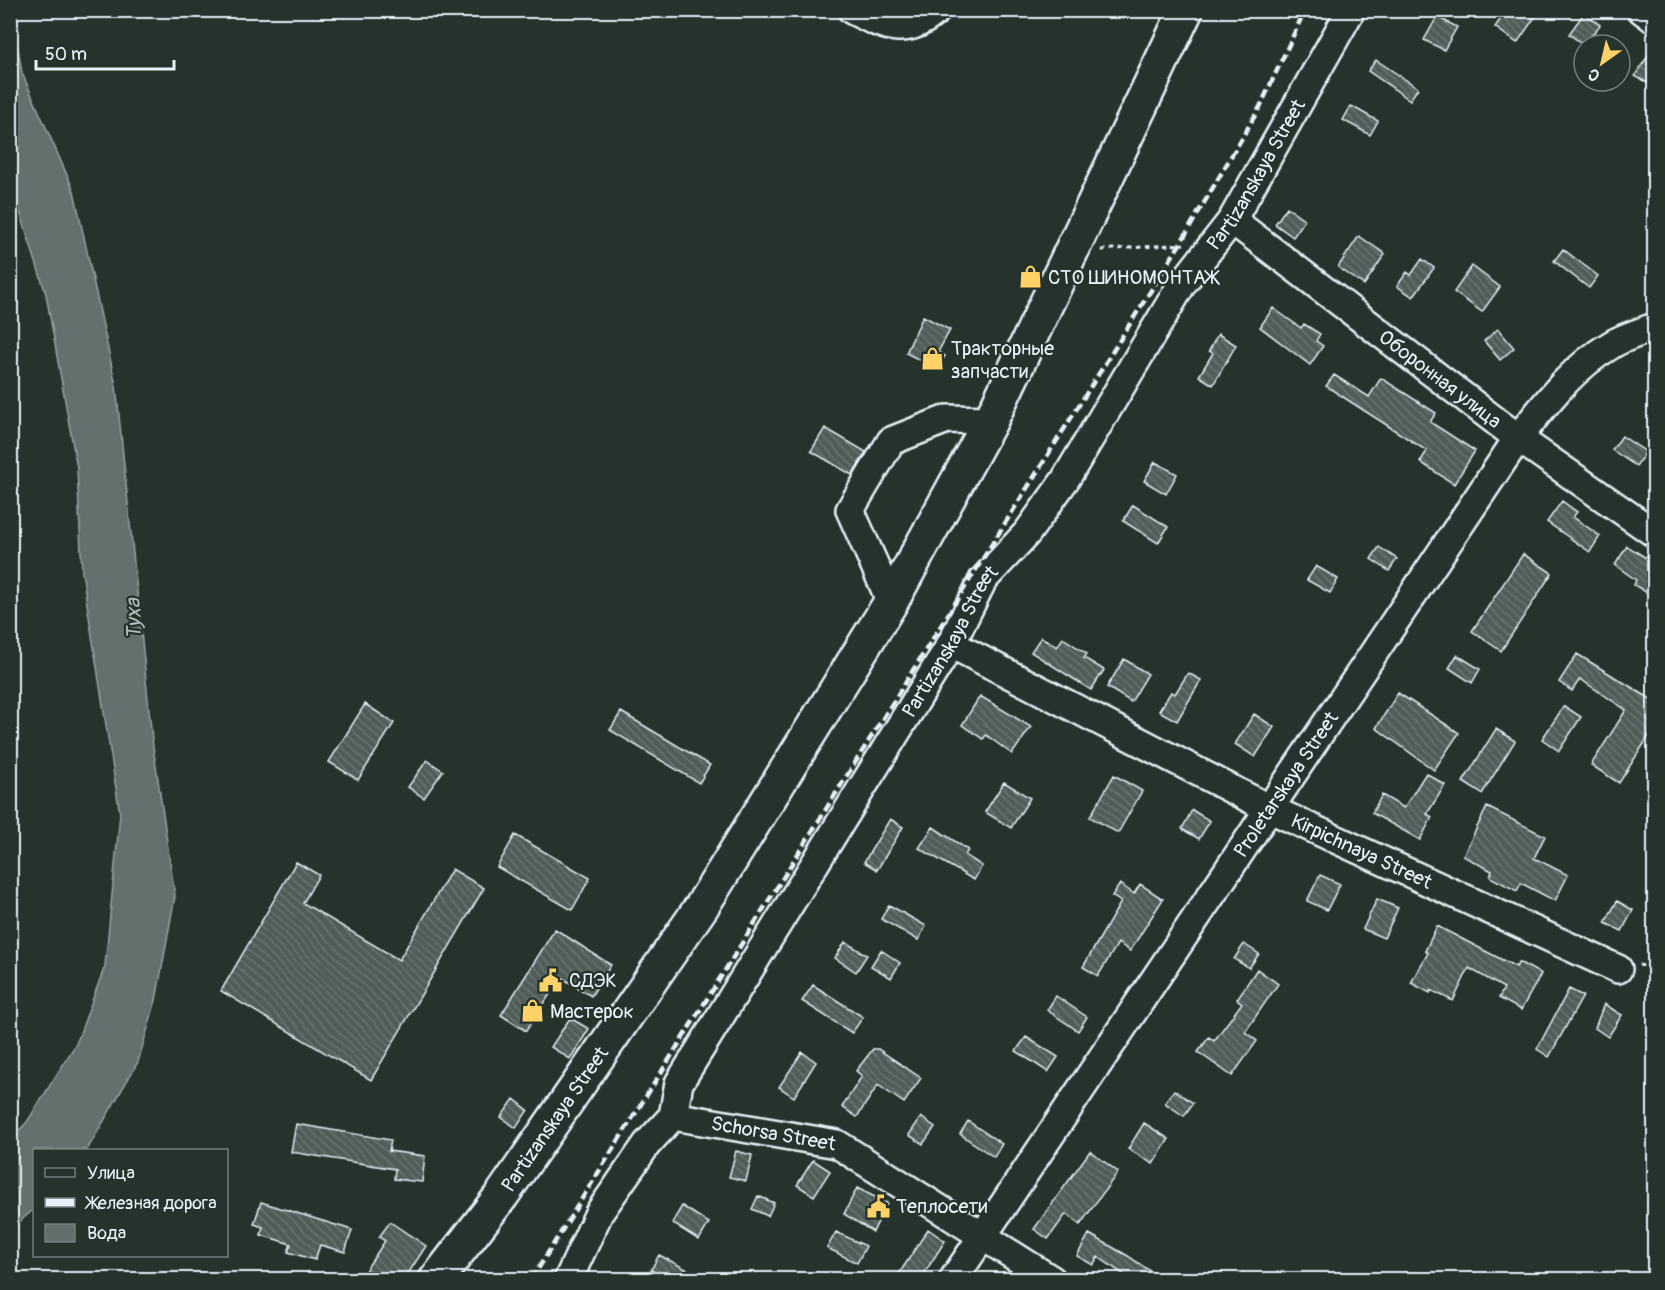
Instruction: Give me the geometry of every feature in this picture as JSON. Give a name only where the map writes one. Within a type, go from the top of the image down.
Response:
[{"type":"main road","name":"Partizanskaya Street","points":[[436,1280],[502,1195],[702,906],[891,602],[991,420],[1072,255],[1186,10]]},
{"type":"street","points":[[852,10],[874,21],[900,28],[915,27],[937,10]]},
{"type":"street","name":"Partizanskaya Street","points":[[673,1116],[679,1083],[951,644],[983,580],[1027,533],[1065,480],[1182,284],[1232,220],[1351,10]]},
{"type":"street","points":[[1642,10],[1654,19]]},
{"type":"street","name":"Оборонная улица","points":[[1232,220],[1518,438],[1654,533]]},
{"type":"street","name":"Proletarskaya Street","points":[[953,1280],[1518,438],[1552,395],[1577,369],[1612,344],[1654,327]]},
{"type":"street","points":[[891,602],[850,510],[891,441],[946,419],[991,420]]},
{"type":"street","name":"Kirpichnaya Street","points":[[951,644],[1268,808],[1618,969]]},
{"type":"street","points":[[568,1280],[599,1213],[647,1144],[673,1116]]},
{"type":"street","name":"Schorsa Street","points":[[673,1116],[837,1144],[984,1234],[1052,1280]]},
{"type":"path","points":[[1072,255],[1162,244],[1214,243]]},
{"type":"water","name":"Туха","points":[[12,11],[22,73],[74,191],[116,386],[152,739],[175,896],[156,1000],[138,1062],[88,1149],[33,1149],[33,1210],[11,1229],[11,1139],[27,1122],[76,1044],[105,966],[120,814],[82,572],[77,468],[46,294],[11,183]]},
{"type":"building","points":[[1507,10],[1540,10],[1517,43],[1495,27]]},
{"type":"building","points":[[1584,13],[1600,25],[1594,33],[1572,33],[1572,36],[1569,34]]},
{"type":"building","points":[[1437,17],[1457,27],[1444,50],[1424,40]]},
{"type":"building","points":[[1654,46],[1654,75],[1649,84],[1635,76]]},
{"type":"building","points":[[1376,60],[1418,88],[1410,100],[1368,71]]},
{"type":"building","points":[[1351,106],[1378,121],[1370,135],[1343,120]]},
{"type":"building","points":[[1287,207],[1305,220],[1293,237],[1275,224]]},
{"type":"building","points":[[1359,236],[1385,254],[1364,285],[1338,267]]},
{"type":"building","points":[[1563,249],[1598,276],[1589,288],[1554,261]]},
{"type":"building","points":[[1422,259],[1434,268],[1413,297],[1397,286],[1407,272],[1411,275]]},
{"type":"building","points":[[1472,266],[1500,287],[1482,312],[1454,292]]},
{"type":"building","points":[[1273,308],[1301,328],[1304,324],[1320,334],[1316,341],[1323,346],[1310,365],[1260,327]]},
{"type":"building","points":[[923,316],[950,330],[938,352],[945,356],[937,369],[906,353]]},
{"type":"building","points":[[1498,329],[1514,348],[1500,360],[1484,341]]},
{"type":"building","points":[[1218,334],[1236,345],[1213,385],[1199,376],[1213,353],[1209,351]]},
{"type":"building","points":[[1334,375],[1369,397],[1381,378],[1436,413],[1430,422],[1475,451],[1454,484],[1420,462],[1427,451],[1326,386]]},
{"type":"building","points":[[825,428],[866,452],[852,475],[811,451]]},
{"type":"building","points":[[1622,436],[1646,452],[1636,466],[1612,450]]},
{"type":"building","points":[[1155,462],[1177,474],[1166,494],[1144,481]]},
{"type":"building","points":[[1562,501],[1577,512],[1573,517],[1600,536],[1590,552],[1547,522]]},
{"type":"building","points":[[1133,505],[1168,527],[1158,543],[1123,521]]},
{"type":"building","points":[[1627,546],[1654,563],[1654,597],[1634,585],[1636,580],[1615,565]]},
{"type":"building","points":[[1379,547],[1397,559],[1389,571],[1371,559]]},
{"type":"building","points":[[1523,554],[1552,573],[1501,651],[1472,631]]},
{"type":"building","points":[[1316,566],[1338,579],[1330,593],[1307,580]]},
{"type":"building","points":[[1041,637],[1057,647],[1063,638],[1087,654],[1084,658],[1104,670],[1091,690],[1031,652]]},
{"type":"building","points":[[1577,654],[1654,701],[1654,728],[1619,783],[1591,765],[1626,710],[1580,679],[1572,691],[1559,682]]},
{"type":"building","points":[[1457,655],[1480,669],[1472,683],[1449,668]]},
{"type":"building","points":[[1124,659],[1148,674],[1131,702],[1107,687]]},
{"type":"building","points":[[1188,673],[1201,680],[1177,721],[1159,711],[1171,692],[1175,694]]},
{"type":"building","points":[[1398,693],[1459,733],[1434,770],[1376,728]]},
{"type":"building","points":[[980,696],[1031,727],[1012,754],[986,735],[983,739],[962,725]]},
{"type":"building","points":[[365,704],[394,723],[358,780],[329,762]]},
{"type":"building","points":[[1564,706],[1581,717],[1559,751],[1542,739]]},
{"type":"building","points":[[621,712],[710,765],[699,783],[610,730]]},
{"type":"building","points":[[1254,714],[1274,727],[1255,757],[1235,744]]},
{"type":"building","points":[[1496,729],[1515,741],[1482,794],[1463,782]]},
{"type":"building","points":[[427,760],[443,771],[424,798],[408,787]]},
{"type":"building","points":[[1426,773],[1445,785],[1427,814],[1432,817],[1420,840],[1372,813],[1382,795],[1404,808]]},
{"type":"building","points":[[1114,775],[1142,791],[1118,833],[1090,817]]},
{"type":"building","points":[[1004,782],[1030,798],[1011,828],[985,812]]},
{"type":"building","points":[[1487,807],[1545,836],[1534,858],[1568,875],[1555,901],[1521,883],[1517,891],[1490,877],[1492,871],[1463,856]]},
{"type":"building","points":[[1192,810],[1210,821],[1199,839],[1182,829]]},
{"type":"building","points":[[890,819],[903,827],[877,870],[864,862]]},
{"type":"building","points":[[933,827],[968,850],[965,855],[982,866],[974,880],[919,848]]},
{"type":"building","points":[[515,835],[590,878],[572,910],[497,867]]},
{"type":"building","points":[[296,862],[319,875],[303,903],[399,960],[452,869],[484,888],[371,1080],[221,991]]},
{"type":"building","points":[[1320,875],[1340,884],[1327,910],[1307,901]]},
{"type":"building","points":[[1120,884],[1134,894],[1140,884],[1163,899],[1130,951],[1118,943],[1098,976],[1083,967],[1121,902],[1112,896]]},
{"type":"building","points":[[1377,899],[1398,908],[1384,938],[1363,929]]},
{"type":"building","points":[[1617,901],[1633,910],[1622,931],[1605,923]]},
{"type":"building","points":[[889,905],[926,926],[918,940],[881,919]]},
{"type":"building","points":[[1437,926],[1516,967],[1519,962],[1541,974],[1521,1010],[1499,998],[1504,988],[1469,968],[1453,1001],[1411,983],[1428,953],[1425,951]]},
{"type":"building","points":[[555,929],[611,965],[591,996],[561,977],[526,1031],[501,1015]]},
{"type":"building","points":[[845,942],[867,955],[856,972],[835,958]]},
{"type":"building","points":[[1244,944],[1259,954],[1249,968],[1234,959]]},
{"type":"building","points":[[881,950],[900,963],[891,978],[871,966]]},
{"type":"building","points":[[1257,969],[1278,984],[1245,1032],[1257,1041],[1232,1076],[1198,1052],[1209,1037],[1214,1041],[1242,1003],[1237,999]]},
{"type":"building","points":[[813,985],[863,1017],[852,1033],[802,1001]]},
{"type":"building","points":[[1569,989],[1583,996],[1549,1057],[1537,1049]]},
{"type":"building","points":[[1056,996],[1087,1017],[1078,1031],[1047,1010]]},
{"type":"building","points":[[1604,1004],[1622,1015],[1608,1037],[1595,1028]]},
{"type":"building","points":[[570,1018],[589,1029],[570,1059],[551,1047]]},
{"type":"building","points":[[1026,1037],[1058,1057],[1048,1072],[1016,1051]]},
{"type":"building","points":[[873,1049],[878,1049],[921,1078],[904,1103],[878,1085],[857,1117],[842,1107],[862,1076],[856,1071]]},
{"type":"building","points":[[802,1052],[816,1062],[794,1097],[779,1087]]},
{"type":"building","points":[[1174,1090],[1193,1103],[1184,1116],[1165,1103]]},
{"type":"building","points":[[514,1099],[528,1110],[516,1128],[501,1117]]},
{"type":"building","points":[[921,1117],[935,1127],[923,1144],[909,1135]]},
{"type":"building","points":[[968,1121],[1002,1144],[994,1157],[960,1134]]},
{"type":"building","points":[[1144,1123],[1169,1139],[1153,1164],[1128,1149]]},
{"type":"building","points":[[296,1124],[391,1140],[389,1151],[425,1156],[422,1182],[394,1179],[395,1169],[291,1152]]},
{"type":"building","points":[[736,1151],[752,1155],[746,1181],[729,1177]]},
{"type":"building","points":[[1090,1151],[1118,1172],[1080,1225],[1066,1214],[1048,1239],[1034,1229]]},
{"type":"building","points":[[813,1160],[830,1171],[814,1196],[797,1185]]},
{"type":"building","points":[[857,1188],[887,1203],[873,1232],[844,1214]]},
{"type":"building","points":[[758,1196],[774,1203],[768,1216],[752,1209]]},
{"type":"building","points":[[261,1202],[352,1230],[345,1252],[320,1245],[315,1260],[288,1252],[291,1244],[261,1235],[263,1227],[254,1224]]},
{"type":"building","points":[[682,1206],[709,1223],[699,1240],[672,1223]]},
{"type":"building","points":[[390,1222],[426,1246],[404,1280],[359,1280],[385,1241],[379,1237]]},
{"type":"building","points":[[928,1229],[945,1241],[920,1280],[895,1280]]},
{"type":"building","points":[[836,1232],[866,1246],[857,1263],[827,1248]]},
{"type":"building","points":[[1089,1234],[1128,1256],[1163,1280],[1132,1280],[1098,1257],[1093,1265],[1077,1256]]},
{"type":"building","points":[[659,1255],[707,1280],[670,1280],[651,1270]]},
{"type":"railway","points":[[531,1280],[1180,244],[1260,107],[1305,10]]},
{"type":"place","name":"СТО ШИНОМОНТАЖ","points":[[1030,277]]},
{"type":"place","name":"Тракторные запчасти","points":[[933,359]]},
{"type":"place","name":"СДЭК","points":[[551,980]]},
{"type":"place","name":"Мастерок","points":[[532,1011]]},
{"type":"place","name":"Теплосети","points":[[878,1206]]}]
